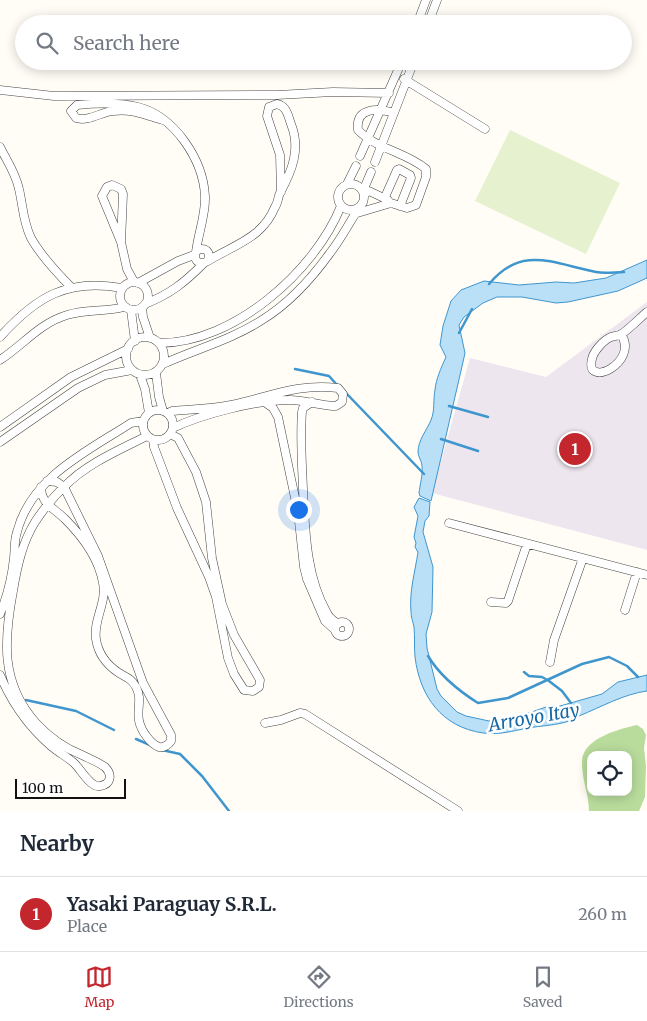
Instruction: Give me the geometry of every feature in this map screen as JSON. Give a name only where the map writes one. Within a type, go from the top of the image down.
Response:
[{"type":"street","points":[[420,15],[426,0]]},
{"type":"street","points":[[431,15],[437,0]]},
{"type":"street","points":[[360,156],[398,70]]},
{"type":"street","points":[[375,162],[411,70]]},
{"type":"street","points":[[396,76],[407,80],[485,129]]},
{"type":"street","points":[[0,90],[54,96],[276,95],[333,92],[389,93]]},
{"type":"street","points":[[163,120],[147,114],[130,111],[112,111],[84,120],[76,118],[71,111],[77,105],[119,104],[144,109],[159,116],[180,136],[189,148],[203,179],[205,198],[198,236],[200,252],[197,262],[206,262]]},
{"type":"street","points":[[0,360],[38,329],[66,315],[82,311],[128,308],[135,310],[165,296],[206,262],[249,238],[264,225],[275,208],[290,175],[296,152],[296,141],[287,112],[284,107],[277,104],[269,107],[267,116],[280,155],[281,192]]},
{"type":"street","points":[[364,193],[369,191],[408,208],[416,205],[426,177],[426,169],[369,139],[358,130],[357,123],[360,117],[376,109],[394,113]]},
{"type":"street","points":[[0,148],[2,156],[17,182],[23,216],[30,237],[60,276],[72,288]]},
{"type":"street","points":[[0,427],[72,377],[128,349],[135,340],[150,338],[159,342],[174,343],[204,335],[238,319],[268,299],[287,283],[320,246],[334,224],[341,206],[338,195],[341,188],[347,184],[356,166]]},
{"type":"street","points":[[388,200],[397,170],[406,172],[411,178],[400,206]]},
{"type":"street","points":[[128,349],[127,362],[132,370],[140,375],[149,375],[156,373],[163,364],[209,347],[262,320],[296,292],[330,253],[363,202],[371,172]]},
{"type":"street","points":[[347,184],[358,185],[364,193]]},
{"type":"street","points":[[122,242],[102,196],[107,187],[112,185],[121,189],[124,194],[122,242],[127,269],[136,283],[143,286],[147,293],[144,306],[144,322],[150,338]]},
{"type":"street","points":[[341,206],[348,210],[357,211],[388,200]]},
{"type":"street","points":[[0,337],[25,311],[45,298],[59,292],[101,284],[123,287],[136,283],[200,252],[229,249]]},
{"type":"street","points":[[200,252],[209,255],[206,262]]},
{"type":"street","points":[[127,269],[120,300],[128,308],[135,340]]},
{"type":"street","points":[[59,292],[60,276]]},
{"type":"street","points":[[621,334],[624,344],[620,360],[607,372],[602,373],[594,370],[592,359],[605,340],[621,334],[647,312]]},
{"type":"street","points":[[0,324],[9,327]]},
{"type":"street","points":[[159,342],[164,350],[163,364]]},
{"type":"street","points":[[0,442],[78,388],[105,375],[132,370]]},
{"type":"street","points":[[0,675],[23,716],[51,747],[74,764],[96,786],[107,784],[110,774],[105,767],[54,740],[35,722],[20,699],[11,680],[7,664],[7,623],[20,556],[35,523],[64,487],[110,455],[150,438],[163,440],[172,431],[194,419],[266,403],[290,400],[336,406],[342,402],[343,394],[338,388],[309,386],[290,389],[231,405],[165,412],[158,410],[149,413],[143,421],[144,430],[150,438],[177,508],[212,586],[231,666],[240,686],[244,690],[253,691],[259,687],[260,680],[234,635],[222,604],[212,558],[206,502],[196,472],[182,444],[172,431],[173,421],[165,412],[159,397],[156,373]]},
{"type":"street","points":[[140,375],[145,388],[149,413]]},
{"type":"street","points":[[266,403],[274,408],[278,417],[298,512],[307,579],[325,621],[336,627],[327,614],[315,587],[305,526],[300,439],[302,412],[312,402]]},
{"type":"street","points":[[0,614],[10,583],[18,529],[26,509],[41,487],[64,466],[131,423],[143,421]]},
{"type":"street","points":[[41,487],[41,495],[48,505],[64,518],[85,542],[97,562],[102,576],[104,592],[96,629],[97,646],[104,659],[135,685],[139,698],[139,724],[147,737],[157,746],[166,746],[171,741],[171,735],[143,683],[98,556],[64,487],[57,482],[47,481]]},
{"type":"street","points":[[449,523],[647,575]]},
{"type":"street","points":[[491,602],[506,603],[508,601],[527,544]]},
{"type":"street","points":[[550,662],[554,640],[583,558]]},
{"type":"street","points":[[625,610],[637,572]]},
{"type":"street","points":[[265,723],[281,720],[300,713],[305,714],[458,811]]},
{"type":"shaded area","points":[[647,302],[647,550],[432,493],[470,358],[546,377]]},
{"type":"green space","points":[[510,130],[620,183],[586,254],[475,201]]},
{"type":"green space","points":[[637,725],[643,729],[646,735],[644,748],[646,766],[645,797],[639,811],[589,811],[587,796],[632,796],[632,751],[587,751],[587,794],[582,767],[584,753],[595,741],[612,732]]},
{"type":"water","points":[[647,260],[647,278],[618,291],[556,303],[522,297],[497,297],[483,303],[464,317],[459,325],[465,353],[431,501],[420,496],[422,469],[418,448],[432,417],[436,382],[446,357],[440,345],[443,326],[451,301],[461,290],[484,281],[519,285],[556,282],[574,283],[606,278]]},
{"type":"water","points":[[419,498],[430,502],[429,516],[425,521],[423,532],[433,567],[432,612],[426,634],[427,648],[437,689],[441,696],[457,712],[489,721],[523,715],[546,707],[553,708],[602,694],[618,682],[647,675],[647,691],[621,698],[570,721],[501,733],[483,733],[469,730],[445,717],[428,697],[422,685],[415,657],[411,604],[418,552],[415,547],[414,537],[418,516],[414,507]]},
{"type":"waterway","name":"Arroyo Itay","points":[[489,284],[501,272],[514,264],[526,261],[552,262],[599,273],[624,272]]},
{"type":"waterway","name":"Arroyo Itay","points":[[459,333],[472,309]]},
{"type":"waterway","points":[[295,369],[329,376],[338,386]]},
{"type":"waterway","points":[[346,393],[424,474]]},
{"type":"waterway","points":[[449,406],[488,417]]},
{"type":"waterway","points":[[441,439],[478,451]]},
{"type":"waterway","name":"Arroyo Itay","points":[[428,656],[450,682],[478,703],[508,698],[582,664],[609,657],[627,666],[638,677]]},
{"type":"waterway","name":"Arroyo Itay","points":[[524,672],[529,676],[542,677],[549,681],[562,691],[571,703]]},
{"type":"waterway","points":[[26,700],[76,711],[114,730]]},
{"type":"waterway","points":[[136,739],[150,745]]},
{"type":"waterway","points":[[162,750],[180,754],[202,776],[229,811]]},
{"type":"place","name":"Yasaki Paraguay S.R.L.","points":[[575,449]]}]
